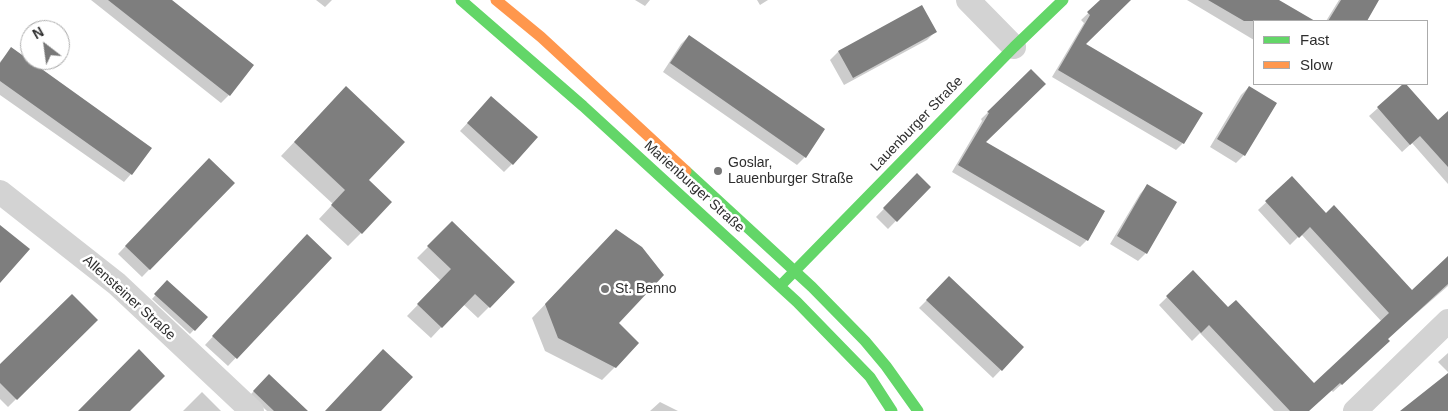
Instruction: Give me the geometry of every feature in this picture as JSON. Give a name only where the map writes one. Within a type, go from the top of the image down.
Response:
[{"type":"street","name":"Marienburger Straße","points":[[461,0],[583,106],[780,286],[870,377],[892,411]]},
{"type":"street","name":"Marienburger Straße","points":[[496,0],[541,37],[795,271],[865,341],[886,366],[918,411]]},
{"type":"street","points":[[968,0],[1014,47]]},
{"type":"street","name":"Lauenburger Straße","points":[[780,286],[1014,47],[1063,0]]},
{"type":"street","name":"Allensteiner Straße","points":[[0,192],[117,284],[252,411]]},
{"type":"street","points":[[1355,411],[1448,321]]},
{"type":"building","points":[[108,0],[172,0],[254,65],[230,96]]},
{"type":"building","points":[[1100,0],[1131,0],[1086,44],[1203,113],[1184,144],[1058,70],[1090,15],[1087,12]]},
{"type":"building","points":[[1208,0],[1279,0],[1313,20],[1253,20],[1244,21]]},
{"type":"building","points":[[1341,0],[1379,0],[1368,20],[1329,20]]},
{"type":"building","points":[[922,5],[937,32],[853,78],[838,51]]},
{"type":"building","points":[[689,35],[825,129],[806,158],[670,63]]},
{"type":"building","points":[[11,47],[20,53],[20,70],[43,70],[152,148],[132,175],[0,81],[0,63]]},
{"type":"building","points":[[1031,69],[1046,84],[986,142],[1105,211],[1088,241],[958,165],[989,113],[987,112]]},
{"type":"building","points":[[1402,85],[1407,85],[1438,120],[1448,111],[1448,167],[1420,136],[1410,145],[1377,107]]},
{"type":"building","points":[[346,86],[405,142],[369,180],[392,202],[362,234],[331,205],[345,190],[294,142]]},
{"type":"building","points":[[1249,86],[1277,103],[1245,156],[1217,139]]},
{"type":"building","points":[[491,96],[538,137],[513,165],[467,123]]},
{"type":"building","points":[[209,158],[235,183],[150,270],[125,246]]},
{"type":"building","points":[[917,173],[931,187],[897,222],[883,208]]},
{"type":"building","points":[[1292,176],[1326,213],[1334,205],[1412,290],[1448,256],[1448,284],[1388,339],[1390,341],[1342,385],[1340,383],[1309,411],[1290,411],[1209,325],[1201,333],[1166,296],[1193,270],[1228,307],[1236,300],[1314,383],[1389,313],[1310,227],[1299,238],[1265,201]]},
{"type":"building","points":[[1147,184],[1177,202],[1147,254],[1117,236]]},
{"type":"building","points":[[452,221],[515,282],[490,308],[475,294],[442,328],[417,304],[451,269],[427,246]]},
{"type":"building","points":[[0,225],[30,249],[0,283]]},
{"type":"building","name":"St. Benno","points":[[616,229],[642,247],[664,275],[619,323],[639,343],[616,368],[558,338],[545,304]]},
{"type":"building","points":[[307,234],[332,258],[237,359],[212,336]]},
{"type":"building","points":[[949,276],[1024,347],[1002,371],[926,300]]},
{"type":"building","points":[[167,280],[208,317],[195,331],[154,294]]},
{"type":"building","points":[[72,294],[98,320],[17,400],[0,383],[0,364]]},
{"type":"building","points":[[139,349],[165,376],[130,411],[78,411]]},
{"type":"building","points":[[383,349],[413,377],[381,411],[325,411]]},
{"type":"building","points":[[1448,373],[1448,411],[1400,411]]},
{"type":"building","points":[[269,374],[308,411],[274,411],[253,391]]},
{"type":"traffic: fast","points":[[461,0],[583,106],[797,302],[870,377],[892,411]]},
{"type":"traffic: fast","points":[[783,283],[1014,47],[1063,0]]},
{"type":"traffic: fast","points":[[686,171],[812,287],[865,341],[886,366],[918,411]]},
{"type":"traffic: slow","points":[[496,0],[541,37],[686,171]]},
{"type":"place","name":"Goslar, Lauenburger Straße","points":[[718,171]]},
{"type":"place","name":"St. Benno","points":[[605,289]]}]
